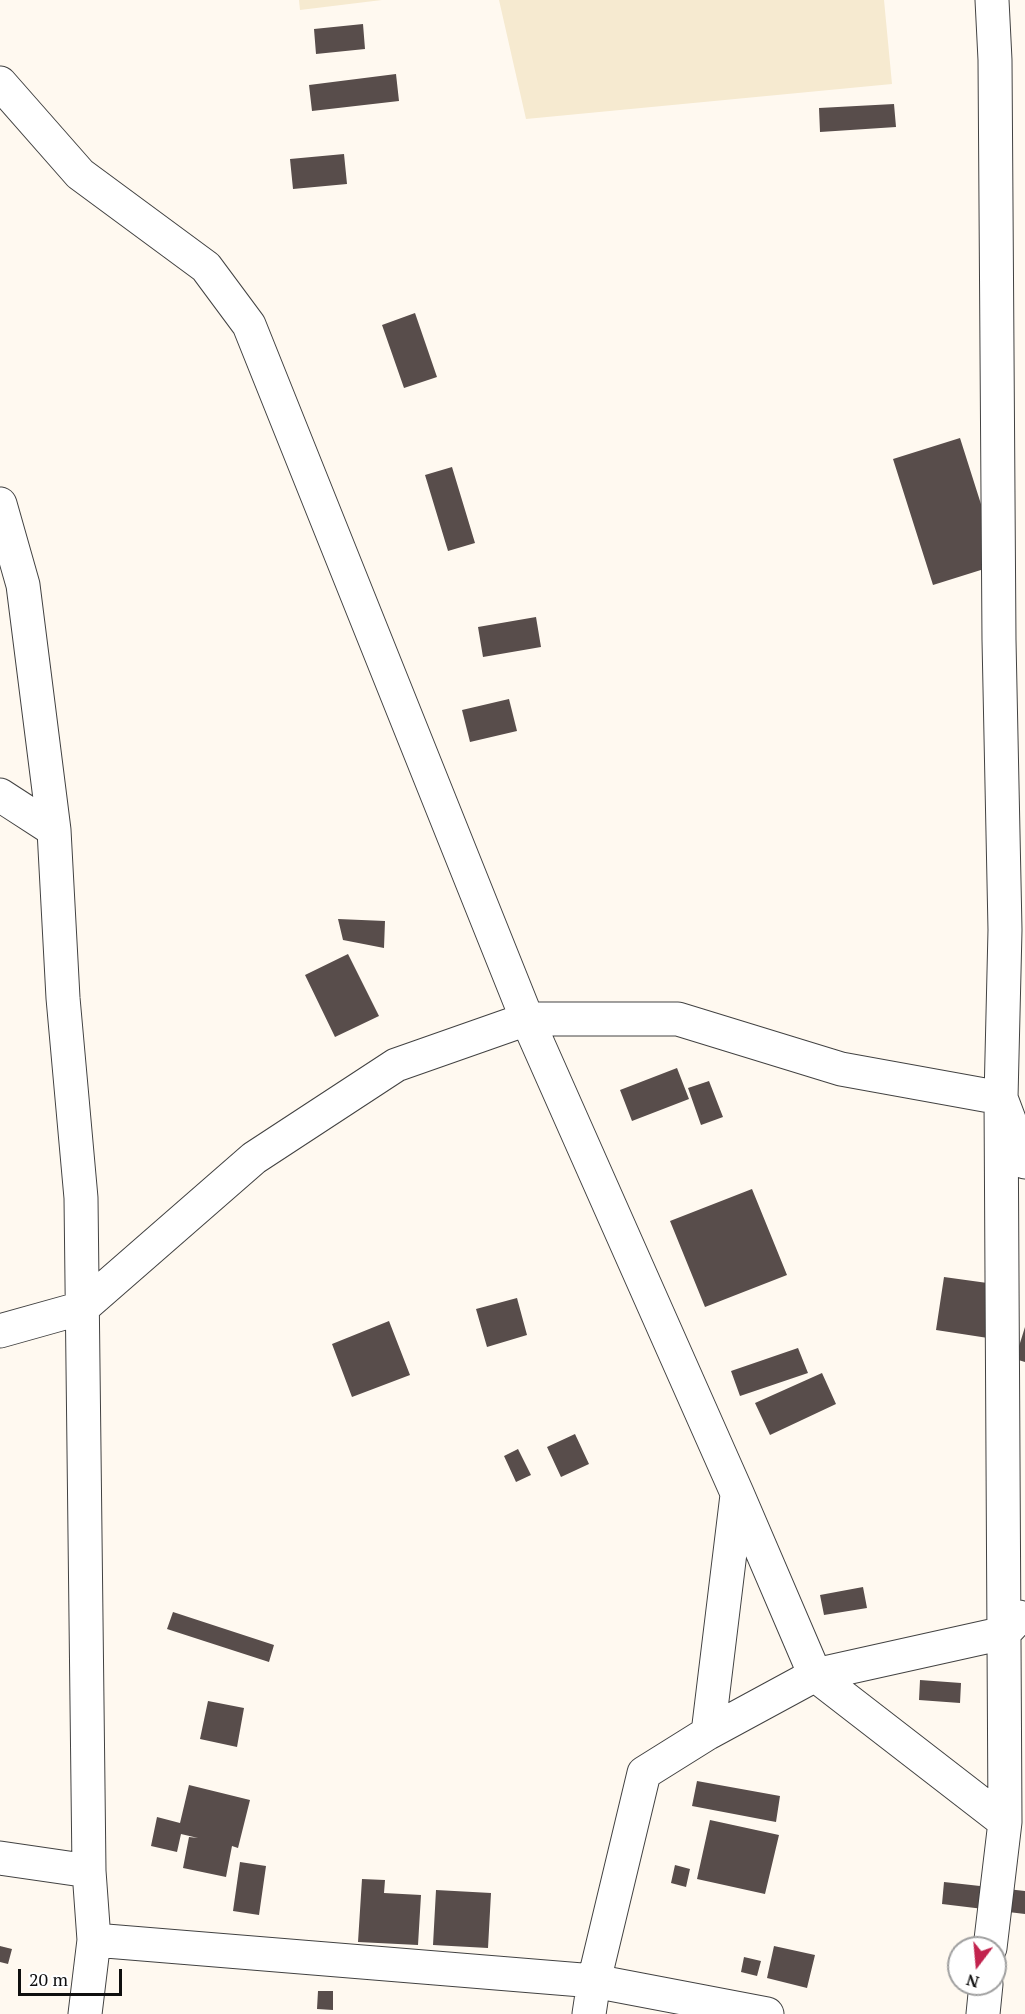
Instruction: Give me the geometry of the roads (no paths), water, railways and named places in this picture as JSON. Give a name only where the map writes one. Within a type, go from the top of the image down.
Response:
[{"type":"street","points":[[991,1936],[1005,1822],[1014,1621],[1001,1098],[1015,932],[998,628],[995,60],[992,0]]},
{"type":"street","points":[[0,83],[80,174],[206,267],[249,325],[527,1019],[815,1675],[1005,1822]]},
{"type":"street","points":[[0,504],[23,585],[54,830],[63,998],[81,1198],[89,1872],[94,1940],[85,2014]]},
{"type":"street","points":[[0,795],[54,830]]},
{"type":"street","points":[[0,1331],[82,1308],[254,1158],[396,1065],[527,1019],[678,1019],[841,1069],[1001,1098]]},
{"type":"street","points":[[1001,1098],[1025,1162]]},
{"type":"street","points":[[708,1733],[737,1493]]},
{"type":"street","points":[[589,2014],[594,1981],[644,1773],[708,1733],[815,1675],[1014,1621]]},
{"type":"street","points":[[0,1858],[89,1872]]},
{"type":"street","points":[[94,1940],[594,1981],[767,2014]]},
{"type":"street","points":[[983,2014],[985,1996]]}]
